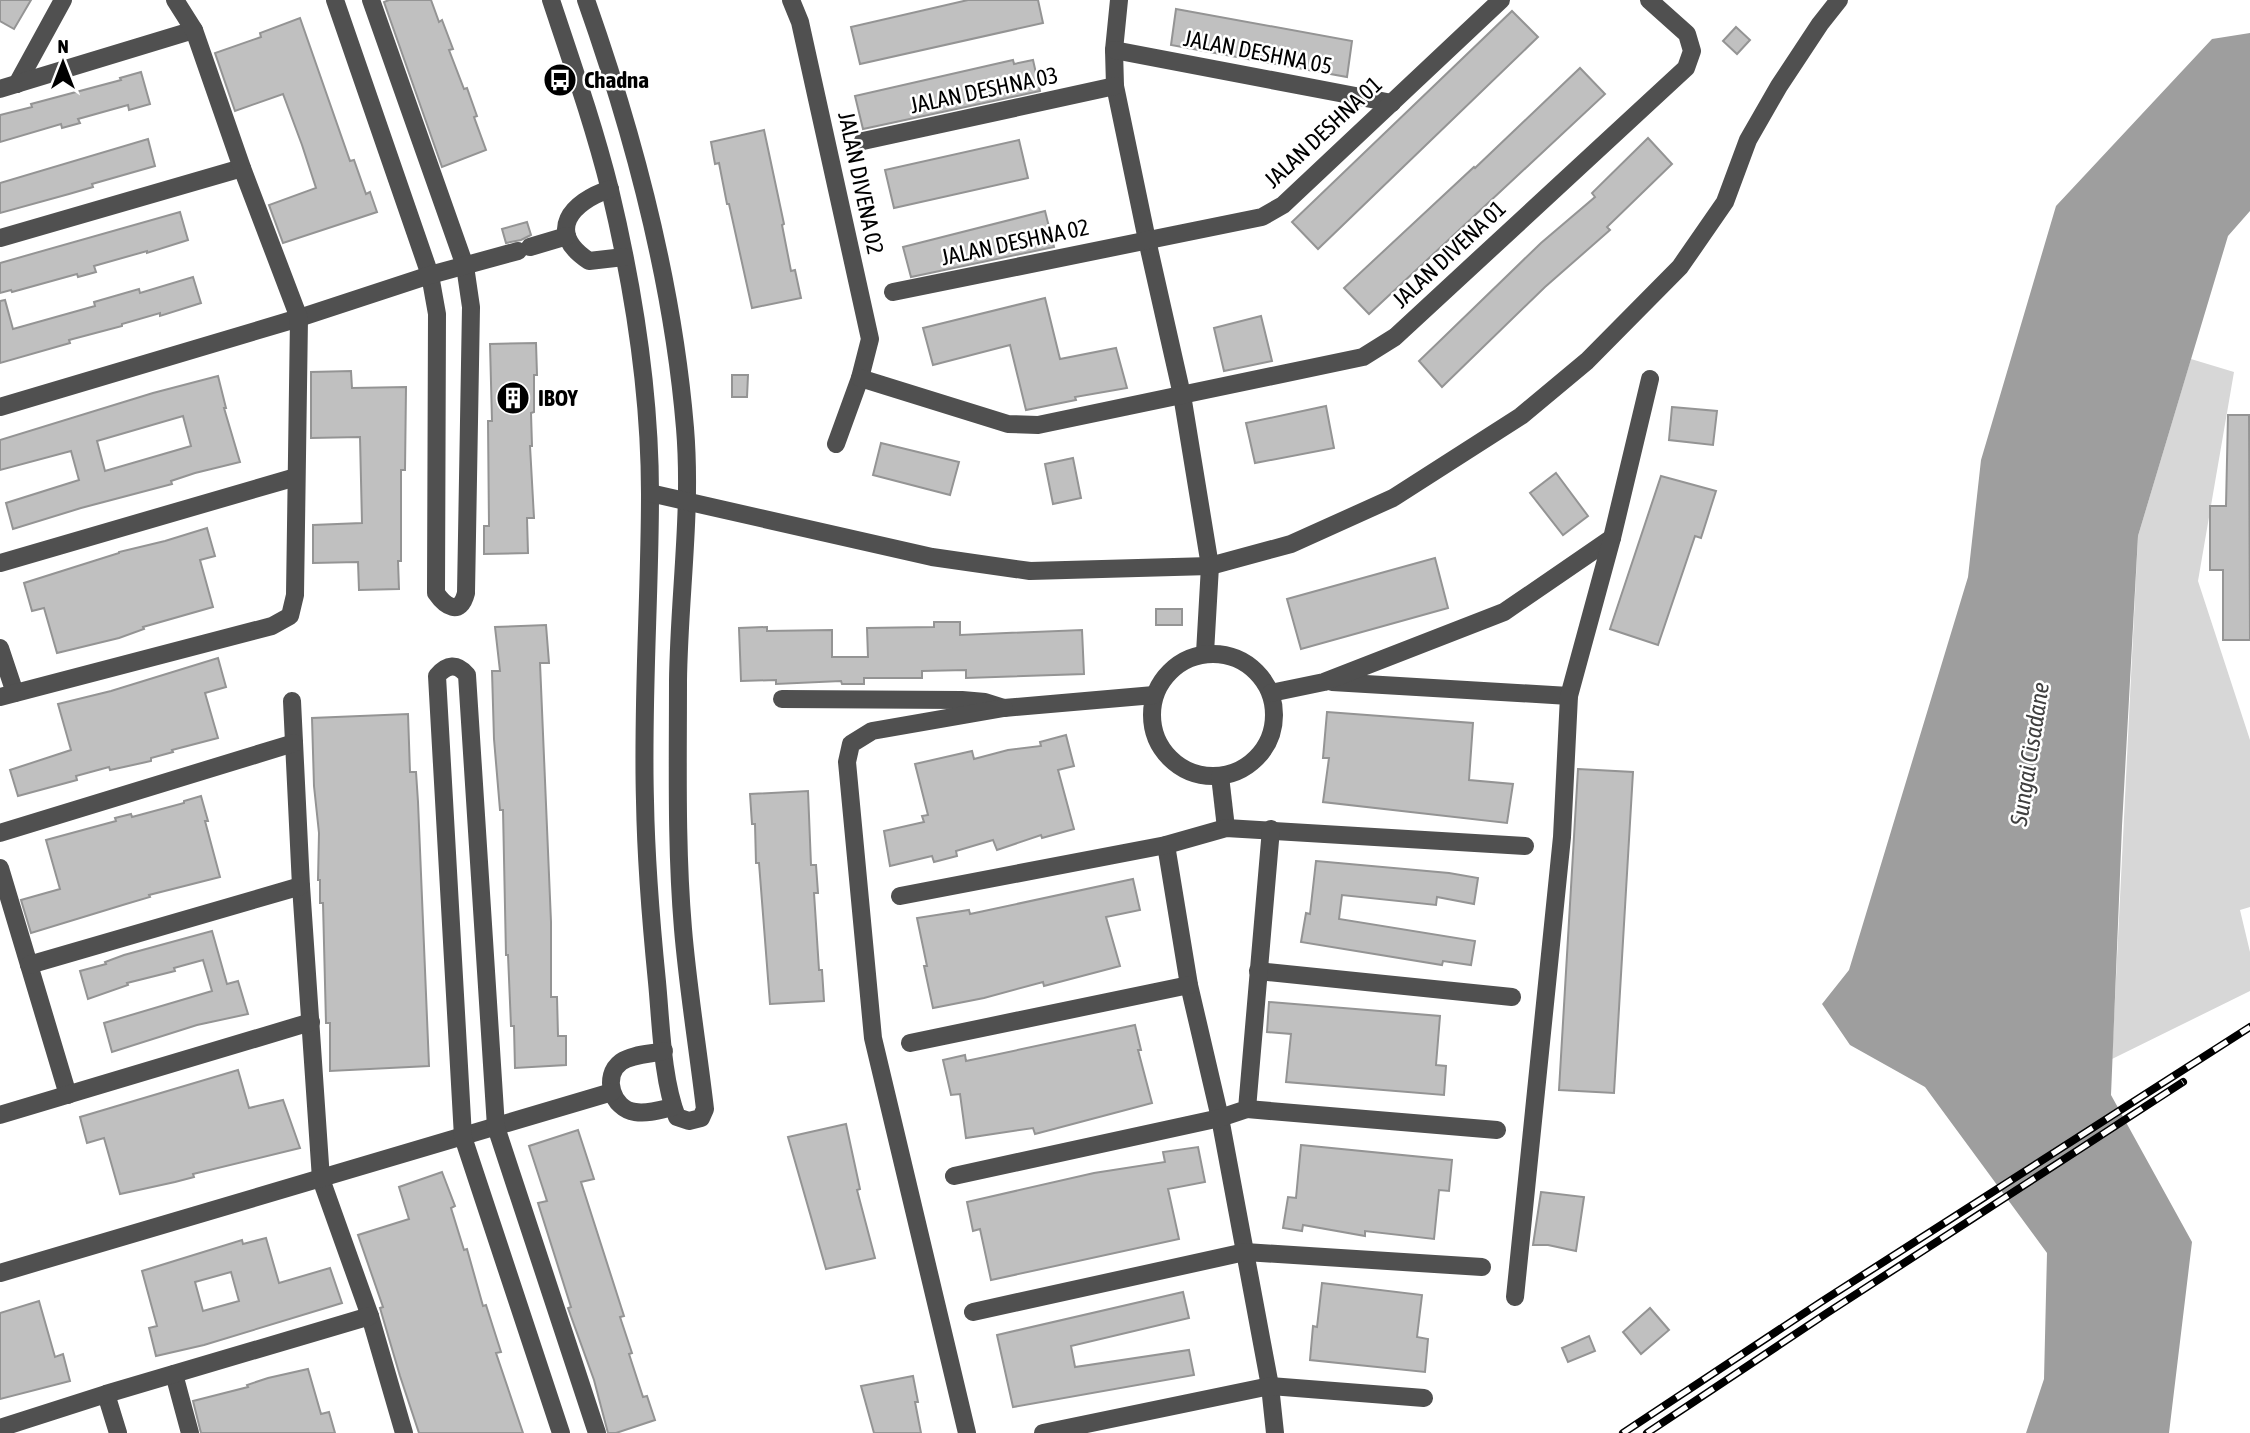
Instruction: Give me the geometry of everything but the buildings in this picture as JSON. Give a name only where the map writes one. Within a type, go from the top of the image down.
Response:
[{"type":"street","points":[[9,87],[63,0]]},
{"type":"street","points":[[0,648],[7,695],[272,626],[290,616],[295,595],[299,318],[242,168],[194,30],[175,0]]},
{"type":"street","points":[[335,0],[430,275],[437,314],[436,593],[444,604],[455,607],[461,604],[466,593],[471,307],[466,266],[371,0]]},
{"type":"street","points":[[551,0],[610,189],[624,257],[644,394],[650,493],[645,800],[651,925],[664,1051],[673,1107],[677,1116],[689,1121],[701,1118],[705,1109],[683,929],[678,804],[678,676],[686,499],[685,429],[670,315],[645,196],[613,75],[586,0]]},
{"type":"street","name":"JALAN DIVENA 02","points":[[792,0],[800,22],[870,339],[860,378],[836,444]]},
{"type":"street","points":[[1119,0],[1114,50],[1115,86],[1182,395],[1210,566],[1205,653]]},
{"type":"street","name":"JALAN DESHNA 01","points":[[1147,240],[1262,217],[1283,205],[1501,0]]},
{"type":"street","name":"JALAN DIVENA 01","points":[[1182,395],[1363,357],[1395,337],[1686,68],[1692,51],[1687,34],[1649,0]]},
{"type":"street","points":[[650,493],[686,499],[932,557],[1030,571],[1210,566],[1291,544],[1393,498],[1521,416],[1587,361],[1680,267],[1725,202],[1748,140],[1779,86],[1839,0]]},
{"type":"street","points":[[9,87],[194,30]]},
{"type":"street","name":"JALAN DESHNA 05","points":[[1114,50],[1392,103]]},
{"type":"street","name":"JALAN DESHNA 03","points":[[863,141],[1115,86]]},
{"type":"street","points":[[0,238],[242,168]]},
{"type":"street","points":[[610,189],[590,196],[575,207],[568,220],[567,236],[574,250],[589,261],[624,257]]},
{"type":"street","points":[[0,407],[299,318],[430,275],[567,236]]},
{"type":"street","name":"JALAN DESHNA 02","points":[[893,292],[1147,240]]},
{"type":"street","points":[[860,378],[1008,424],[1038,425],[1182,395]]},
{"type":"street","points":[[1515,1297],[1562,837],[1569,696],[1612,538],[1650,379]]},
{"type":"street","points":[[0,563],[296,477]]},
{"type":"street","points":[[1271,693],[1324,682],[1504,612],[1612,538]]},
{"type":"street","points":[[1205,653],[1225,654],[1244,662],[1260,675],[1271,693],[1275,715],[1271,737],[1259,756],[1241,770],[1220,776],[1195,774],[1173,762],[1158,743],[1151,720],[1154,695],[1165,675],[1183,661],[1205,653]]},
{"type":"street","points":[[561,1433],[463,1138],[437,676],[443,669],[453,666],[461,667],[467,675],[496,1127],[597,1433]]},
{"type":"street","points":[[1324,682],[1569,696]]},
{"type":"street","points":[[967,1433],[873,1038],[846,762],[851,744],[872,731],[1004,708],[1154,695]]},
{"type":"street","points":[[782,699],[962,699],[1004,708]]},
{"type":"street","points":[[292,701],[301,886],[321,1179],[370,1316],[404,1433]]},
{"type":"street","points":[[0,833],[294,743]]},
{"type":"street","points":[[1220,776],[1226,828]]},
{"type":"street","points":[[900,897],[1166,845],[1226,828],[1525,846]]},
{"type":"street","points":[[1247,1109],[1271,830]]},
{"type":"street","points":[[1166,845],[1189,985],[1220,1118],[1270,1386],[1275,1433]]},
{"type":"street","points":[[0,868],[68,1095]]},
{"type":"street","points":[[29,965],[301,886]]},
{"type":"street","points":[[1258,971],[1512,997]]},
{"type":"street","points":[[910,1043],[1189,985]]},
{"type":"street","points":[[0,1113],[311,1022]]},
{"type":"street","points":[[664,1051],[624,1059],[616,1066],[611,1077],[612,1092],[619,1104],[632,1112],[652,1113],[673,1107]]},
{"type":"street","points":[[0,1273],[612,1092]]},
{"type":"street","points":[[954,1176],[1220,1118],[1247,1109],[1497,1130]]},
{"type":"street","points":[[972,1312],[1245,1252],[1482,1267]]},
{"type":"street","points":[[0,1428],[370,1316]]},
{"type":"street","points":[[174,1374],[190,1433]]},
{"type":"street","points":[[1043,1433],[1270,1386],[1424,1398]]},
{"type":"street","points":[[106,1394],[118,1433]]},
{"type":"shaded area","points":[[2191,359],[2234,372],[2198,581],[2250,740],[2250,907],[2240,910],[2250,952],[2250,991],[2112,1059],[2138,536]]},
{"type":"water","name":"Sungai Cisadane","points":[[2250,33],[2250,211],[2228,236],[2138,536],[2111,1095],[2192,1242],[2169,1433],[2026,1433],[2044,1379],[2047,1253],[1925,1087],[1850,1045],[1822,1004],[1849,970],[1968,577],[1981,460],[2056,206],[2212,39]]},
{"type":"railway","points":[[1623,1433],[1821,1302],[2250,1027]]},
{"type":"railway","points":[[1647,1433],[2183,1082]]},
{"type":"place","name":"Chadna","points":[[560,80]]},
{"type":"place","name":"IBOY","points":[[513,398]]}]
